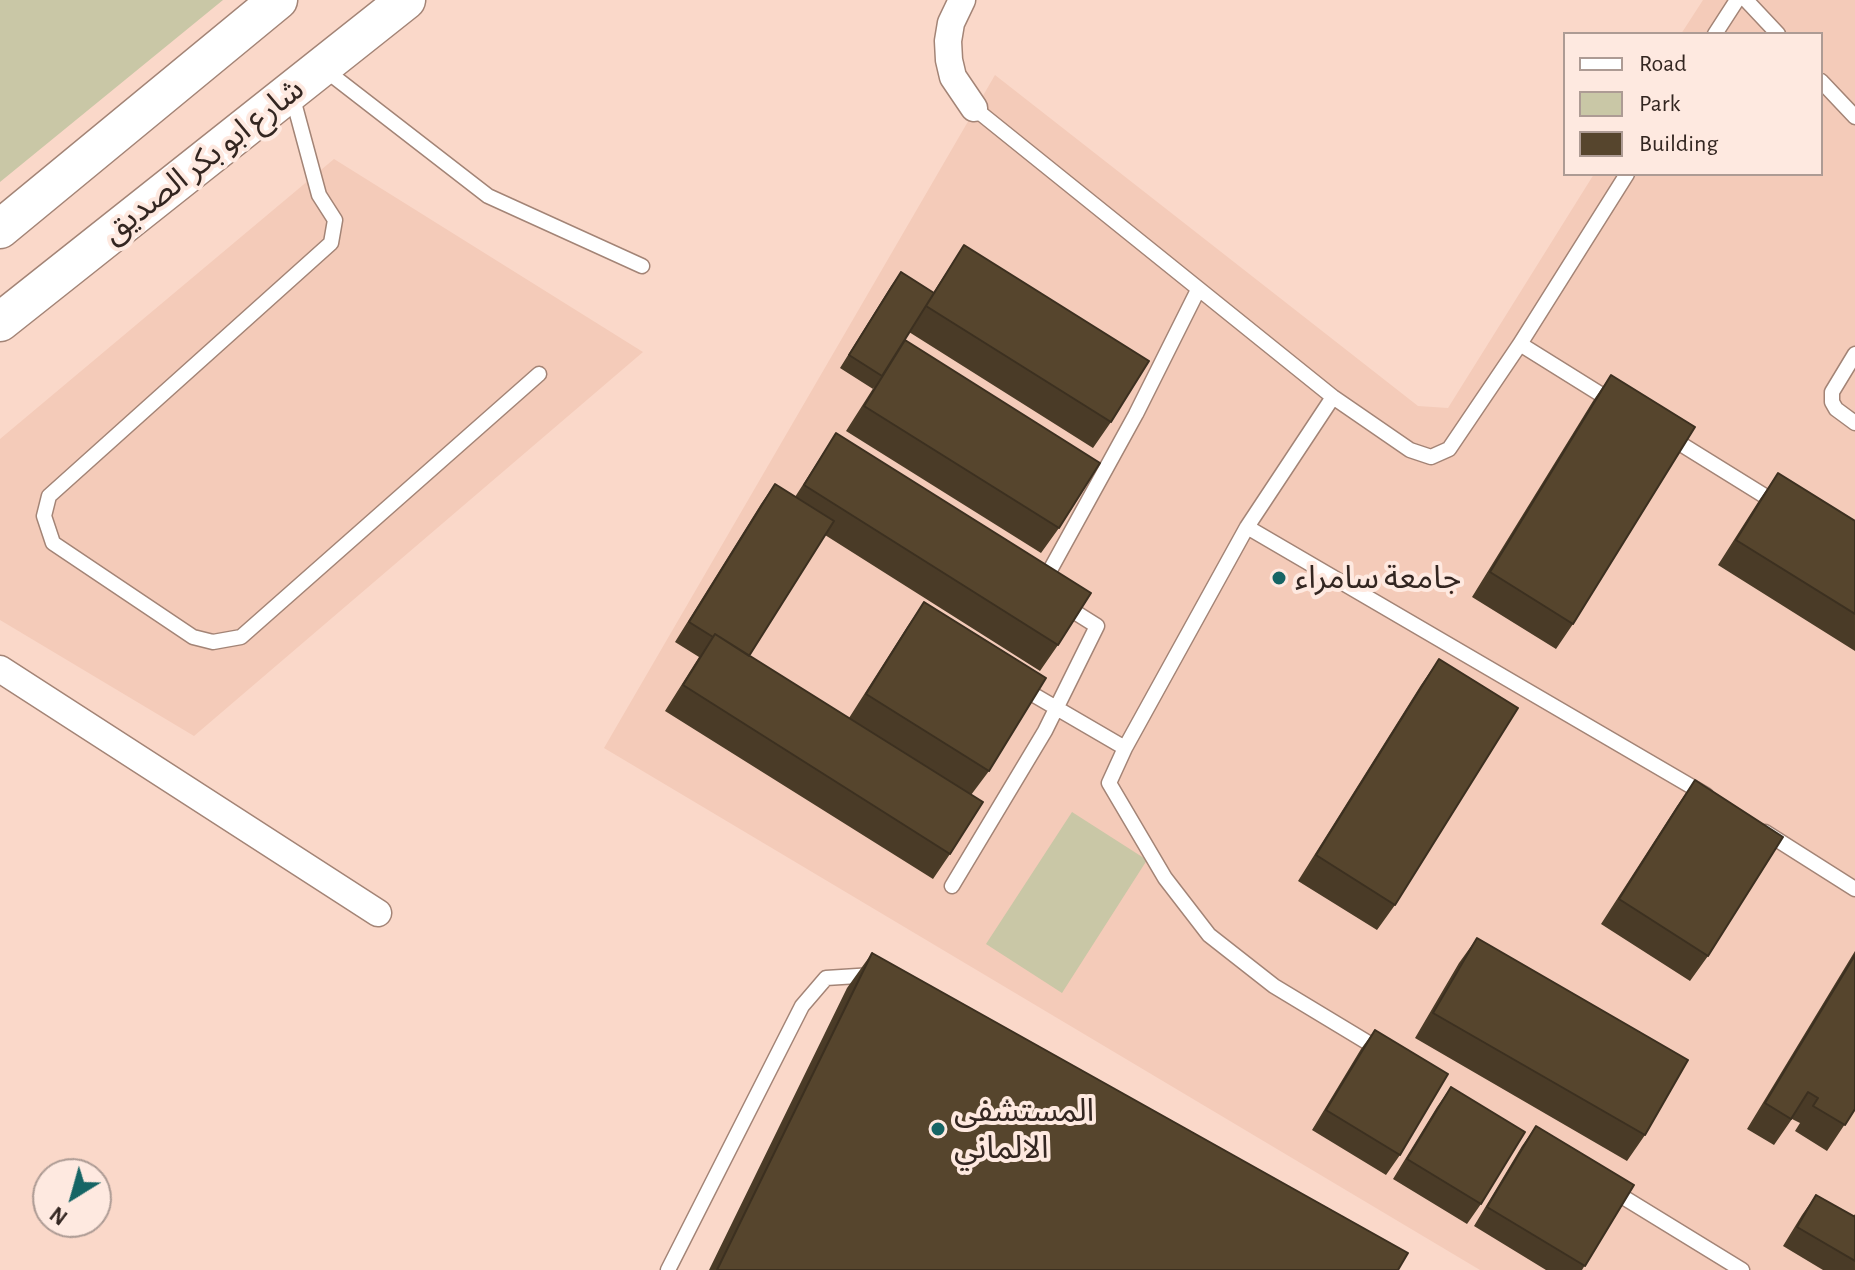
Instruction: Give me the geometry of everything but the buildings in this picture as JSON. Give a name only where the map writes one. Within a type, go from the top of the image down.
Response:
[{"type":"main road","points":[[0,229],[278,0]]},
{"type":"main road","name":"شارع ابو بكر الصديق","points":[[0,322],[406,0]]},
{"type":"street","points":[[962,0],[951,23],[949,60],[958,86],[974,108]]},
{"type":"street","points":[[0,669],[378,913]]},
{"type":"lane","points":[[1716,32],[1737,0]]},
{"type":"lane","points":[[1746,0],[1776,32]]},
{"type":"lane","points":[[321,67],[488,196],[642,266]]},
{"type":"lane","points":[[1823,83],[1855,117]]},
{"type":"lane","points":[[291,91],[319,195],[335,220],[331,243],[49,496],[44,516],[53,543],[193,637],[213,642],[241,637],[539,374]]},
{"type":"lane","points":[[974,108],[1333,397],[1410,450],[1431,457],[1449,449],[1520,344],[1626,176]]},
{"type":"lane","points":[[952,886],[981,822],[1056,710],[1097,626],[1064,607],[1042,583],[1136,414],[1198,290]]},
{"type":"lane","points":[[1520,344],[1627,411]]},
{"type":"lane","points":[[1855,354],[1832,392],[1836,409],[1855,423]]},
{"type":"lane","points":[[1333,397],[1247,527],[1125,748],[1109,783],[1165,878],[1209,935],[1274,986],[1395,1059]]},
{"type":"lane","points":[[1654,427],[1788,510]]},
{"type":"lane","points":[[1247,527],[1717,802]]},
{"type":"lane","points":[[1003,677],[1125,748]]},
{"type":"lane","points":[[1755,826],[1855,889]]},
{"type":"lane","points":[[668,1270],[802,1006],[826,978],[864,974],[894,977]]},
{"type":"lane","points":[[1595,1181],[1742,1270]]},
{"type":"shaded area","name":"جامعة سامراء","points":[[1703,0],[1855,0],[1855,1270],[1480,1270],[604,748],[995,75],[1418,406],[1448,408],[1593,176],[1823,176],[1823,32],[1682,32]]},
{"type":"shaded area","points":[[334,159],[643,352],[194,736],[0,620],[0,439]]},
{"type":"green space","points":[[0,0],[223,0],[0,182]]},
{"type":"green space","points":[[1072,812],[1147,860],[1062,993],[986,944]]},
{"type":"place","name":"جامعة سامراء","points":[[1279,578]]},
{"type":"place","name":"المستشفى الالماني","points":[[938,1129]]}]
